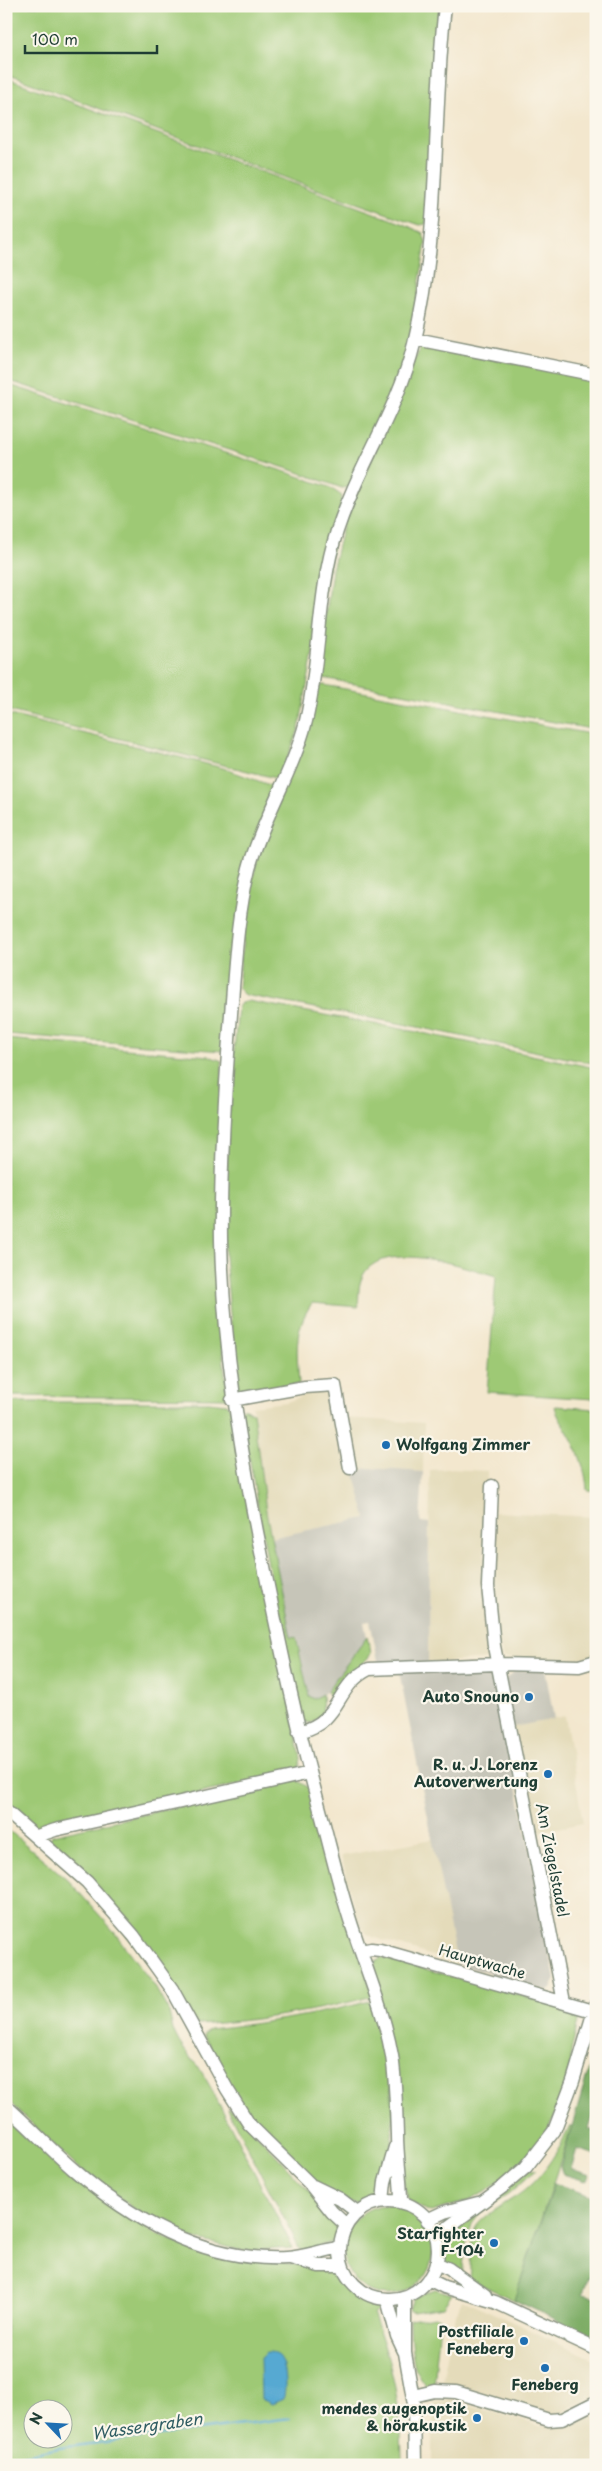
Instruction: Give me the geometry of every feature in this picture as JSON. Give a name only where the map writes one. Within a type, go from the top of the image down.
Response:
[{"type":"street","points":[[401,2202],[396,2140],[397,2112],[392,2058],[386,2029],[344,1899],[299,1732],[249,1495],[232,1400],[222,1272],[221,1196],[224,1092],[241,910],[255,850],[294,757],[306,718],[335,538],[351,495],[401,389],[416,339],[431,232],[436,93],[445,6]]},
{"type":"street","points":[[416,339],[596,375]]},
{"type":"street","points":[[232,1400],[335,1385],[350,1468]]},
{"type":"street","name":"Am Ziegelstadel","points":[[492,1486],[488,1586],[489,1611],[564,2002]]},
{"type":"street","points":[[299,1732],[312,1729],[329,1717],[354,1678],[369,1669],[498,1664],[579,1666],[596,1660]]},
{"type":"street","points":[[37,1836],[55,1830],[310,1773]]},
{"type":"street","points":[[6,1811],[37,1836],[87,1882],[134,1936],[176,1995],[240,2111],[257,2133],[309,2183],[332,2212],[346,2225]]},
{"type":"street","name":"Hauptwache","points":[[361,1951],[380,1950],[595,2011]]},
{"type":"street","points":[[436,2236],[504,2186],[526,2166],[554,2131],[570,2090],[595,2011]]},
{"type":"street","points":[[6,2106],[72,2168],[99,2190],[142,2220],[203,2246],[254,2256],[288,2258],[318,2266],[342,2266]]},
{"type":"street","points":[[383,2201],[385,2182],[396,2140]]},
{"type":"street","points":[[309,2183],[340,2199],[357,2212]]},
{"type":"street","points":[[383,2201],[401,2202],[412,2207],[428,2220],[436,2236],[438,2253],[436,2263],[428,2280],[405,2297],[387,2299],[362,2292],[350,2281],[342,2266],[339,2248],[346,2225],[357,2212],[366,2206],[383,2201]]},
{"type":"street","points":[[428,2220],[444,2212],[480,2202]]},
{"type":"street","points":[[288,2258],[339,2248]]},
{"type":"street","points":[[436,2263],[449,2269],[495,2302]]},
{"type":"street","points":[[428,2280],[495,2302],[596,2350]]},
{"type":"street","points":[[405,2297],[406,2354],[413,2396],[415,2465]]},
{"type":"street","points":[[387,2299],[397,2336],[406,2354]]},
{"type":"street","points":[[413,2396],[435,2392],[456,2392],[549,2420],[568,2416],[596,2402]]},
{"type":"shaded area","points":[[328,1390],[344,1418],[424,1423],[423,1472],[369,1468],[355,1471],[366,1518],[270,1538],[252,1406],[287,1402],[300,1397],[304,1392]]},
{"type":"shaded area","points":[[369,1468],[423,1472],[420,1522],[429,1523],[428,1663],[382,1663],[378,1660],[370,1621],[364,1622],[367,1637],[358,1651],[328,1691],[314,1699],[309,1696],[297,1637],[291,1638],[270,1538],[366,1518],[354,1471]]},
{"type":"shaded area","points":[[430,1470],[487,1471],[484,1554],[491,1657],[489,1659],[428,1663]]},
{"type":"shaded area","points":[[494,1512],[596,1517],[596,1655],[594,1657],[582,1662],[505,1658],[502,1655],[494,1621]]},
{"type":"shaded area","points":[[494,1668],[555,1980],[548,1991],[457,1964],[399,1671]]},
{"type":"shaded area","name":"Auto Snouno","points":[[545,1669],[554,1719],[513,1727],[505,1680],[515,1671]]},
{"type":"shaded area","name":"R. u. J. Lorenz Autoverwertung","points":[[565,1716],[583,1823],[533,1833],[513,1727]]},
{"type":"shaded area","points":[[433,1839],[457,1964],[373,1937],[366,1933],[358,1922],[341,1856]]},
{"type":"shaded area","points":[[462,2299],[596,2360],[596,2395],[554,2415],[542,2414],[466,2388],[441,2385],[456,2314]]},
{"type":"shaded area","points":[[451,2399],[540,2426],[554,2427],[570,2423],[569,2419],[596,2406],[596,2465],[433,2465],[433,2407],[435,2402]]},
{"type":"green space","points":[[6,6],[440,6],[426,224],[420,225],[313,188],[6,74]]},
{"type":"green space","points":[[6,78],[404,224],[423,233],[426,242],[413,325],[398,383],[350,487],[342,488],[292,470],[6,380]]},
{"type":"green space","points":[[421,346],[596,378],[596,730],[318,677],[332,570],[344,522]]},
{"type":"green space","points":[[6,384],[289,473],[329,487],[342,496],[299,729],[279,779],[6,710]]},
{"type":"green space","points":[[324,685],[596,735],[596,1064],[408,1025],[244,995],[238,988],[246,908],[257,861],[318,686]]},
{"type":"green space","points":[[6,714],[223,768],[272,786],[274,790],[254,839],[222,1051],[6,1034]]},
{"type":"green space","points":[[248,1001],[402,1029],[596,1068],[596,1383],[593,1399],[487,1392],[496,1276],[444,1262],[402,1257],[384,1260],[370,1267],[360,1283],[358,1307],[312,1303],[299,1332],[297,1352],[299,1384],[246,1393],[237,1391],[225,1256],[228,1120],[238,1007],[242,1002]]},
{"type":"green space","points":[[6,1039],[209,1056],[222,1061],[221,1334],[226,1398],[6,1396]]},
{"type":"green space","points":[[6,1402],[209,1402],[226,1404],[230,1408],[301,1758],[299,1769],[294,1772],[44,1828],[34,1827],[6,1803]]},
{"type":"green space","points":[[555,1406],[596,1409],[596,1491],[587,1490],[581,1460],[575,1445],[558,1416]]},
{"type":"green space","points":[[242,1408],[253,1412],[266,1511],[291,1638],[296,1637],[309,1696],[314,1699],[322,1694],[323,1714],[311,1723],[301,1722],[271,1581]]},
{"type":"green space","points":[[367,1637],[371,1653],[369,1657],[343,1682],[334,1697],[331,1698],[327,1691]]},
{"type":"green space","points":[[297,1780],[309,1788],[373,1996],[330,2007],[286,2015],[198,2025],[50,1839],[52,1835]]},
{"type":"green space","points":[[6,1828],[68,1880],[111,1928],[155,1987],[169,2012],[173,2030],[179,2042],[197,2064],[211,2088],[293,2248],[244,2251],[191,2238],[139,2212],[75,2165],[6,2099]]},
{"type":"green space","points":[[381,1957],[566,2008],[579,2018],[571,2051],[571,2067],[563,2094],[547,2132],[537,2146],[503,2179],[486,2192],[469,2201],[431,2212],[425,2211],[408,2200],[404,2184],[374,1975],[376,1961]]},
{"type":"green space","points":[[374,2000],[387,2057],[393,2096],[392,2136],[389,2155],[378,2192],[370,2200],[360,2203],[348,2201],[316,2182],[265,2136],[245,2112],[204,2035],[209,2029],[292,2018]]},
{"type":"green space","points":[[596,2045],[596,2106],[589,2129],[596,2131],[596,2155],[577,2149],[571,2169],[590,2175],[586,2181],[563,2174],[560,2167]]},
{"type":"green space","points":[[227,2108],[242,2118],[330,2214],[336,2228],[336,2234],[332,2242],[301,2251]]},
{"type":"green space","points":[[6,2114],[119,2211],[158,2235],[193,2249],[338,2271],[342,2280],[352,2291],[382,2308],[373,2314],[386,2351],[395,2388],[402,2445],[402,2465],[6,2465]]},
{"type":"green space","points":[[570,2126],[572,2126],[514,2300],[469,2279],[472,2239],[478,2224],[521,2193],[540,2175],[551,2160]]},
{"type":"green space","points":[[531,2169],[536,2170],[510,2193],[480,2213],[472,2224],[466,2244],[462,2275],[440,2260],[442,2239]]},
{"type":"green space","points":[[554,2183],[596,2198],[596,2279],[588,2277],[583,2294],[596,2297],[596,2338],[514,2300]]},
{"type":"green space","points":[[388,2205],[405,2209],[420,2218],[429,2233],[433,2250],[429,2267],[420,2282],[405,2291],[388,2295],[371,2291],[356,2282],[347,2267],[343,2250],[347,2233],[356,2218],[371,2209]]},
{"type":"green space","points":[[435,2289],[452,2294],[443,2307],[413,2312],[409,2310],[413,2298]]},
{"type":"green space","points":[[435,2316],[440,2318],[440,2322],[434,2385],[428,2387],[422,2381],[415,2365],[411,2346],[410,2320]]},
{"type":"water","points":[[266,2353],[278,2356],[285,2377],[283,2399],[272,2404],[261,2399],[260,2358]]},
{"type":"waterway","name":"Wassergraben","points":[[6,2456],[19,2456],[59,2448],[290,2418]]},
{"type":"place","name":"Wolfgang Zimmer","points":[[386,1445]]},
{"type":"place","name":"Auto Snouno","points":[[529,1697]]},
{"type":"place","name":"R. u. J. Lorenz Autoverwertung","points":[[548,1774]]},
{"type":"place","name":"Starfighter F-104","points":[[494,2243]]},
{"type":"place","name":"Postfiliale Feneberg","points":[[524,2341]]},
{"type":"place","name":"Feneberg","points":[[545,2368]]},
{"type":"place","name":"mendes augenoptik & hörakustik","points":[[477,2418]]}]
